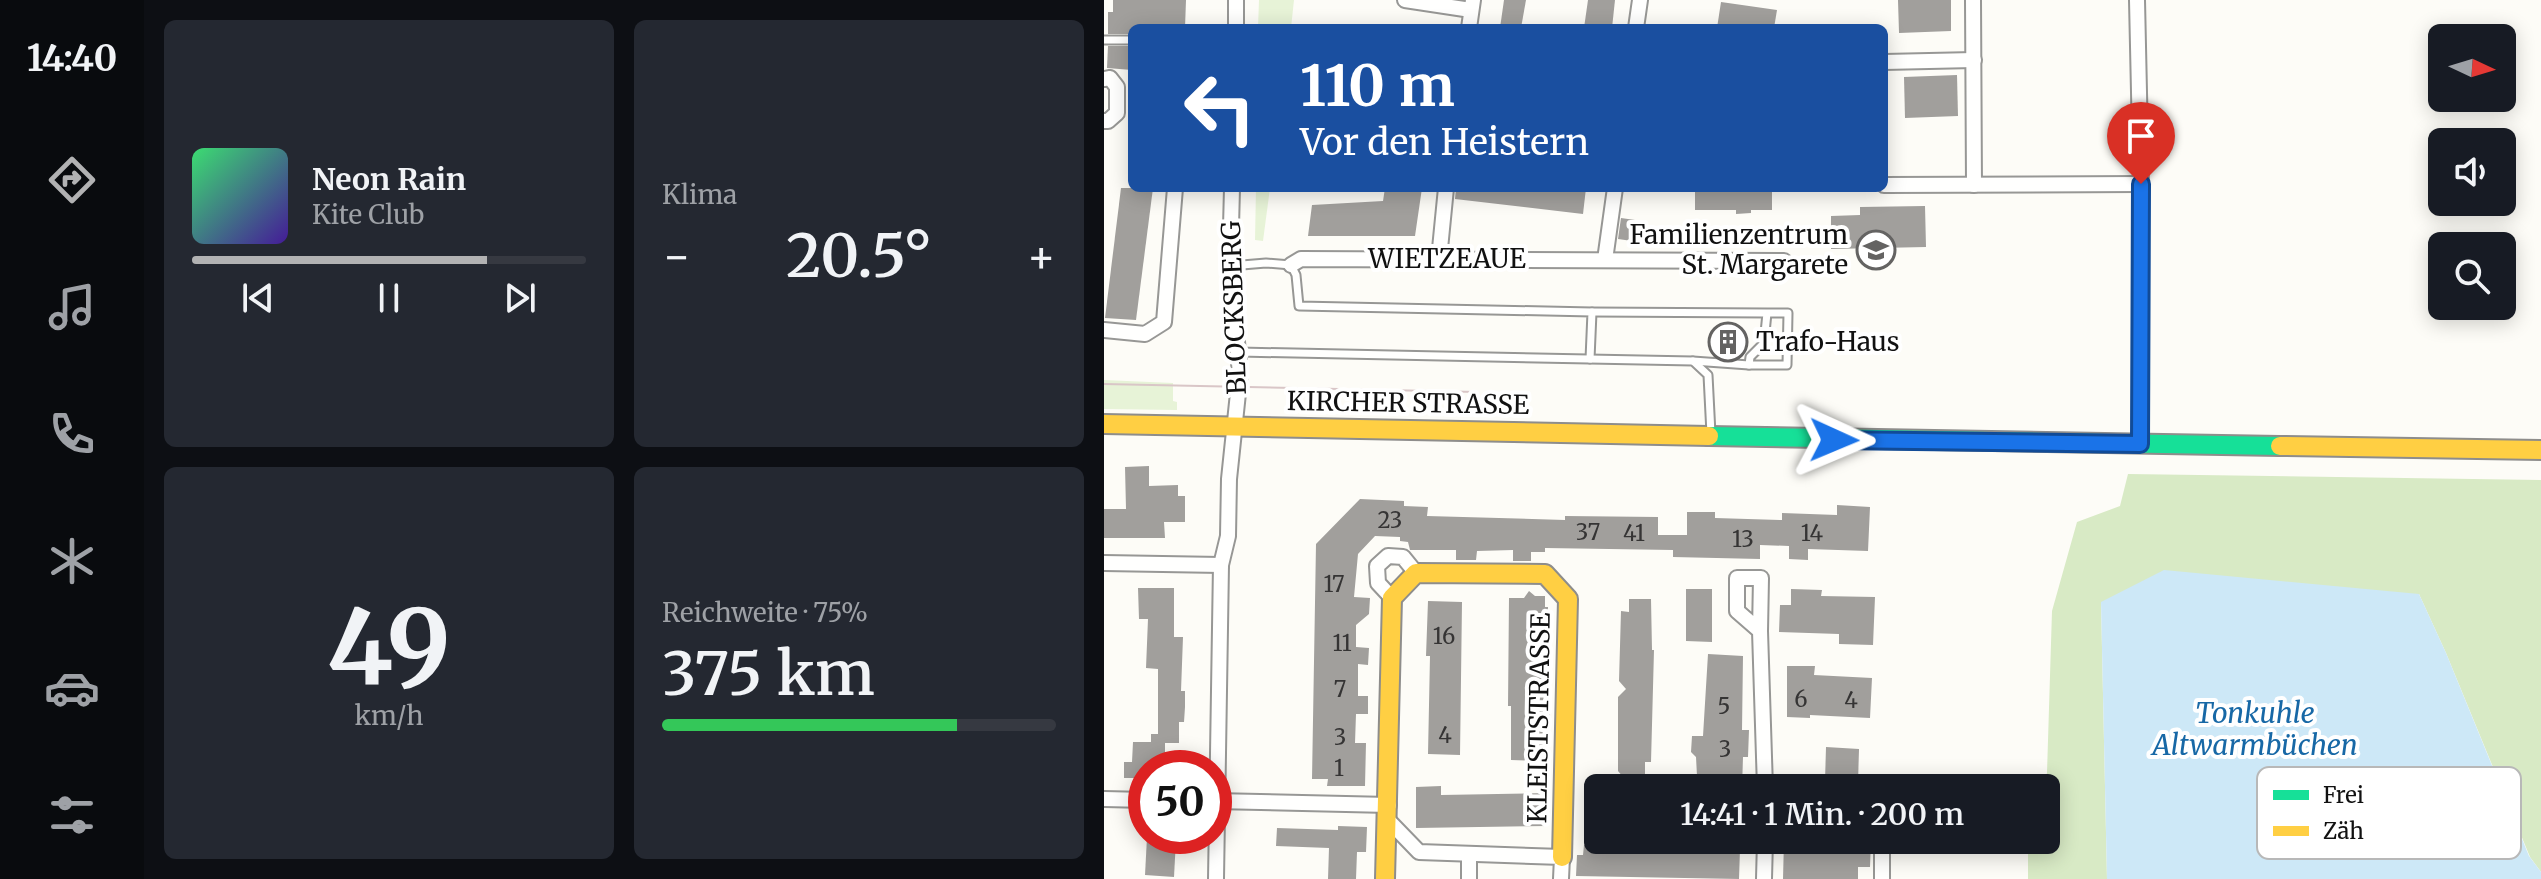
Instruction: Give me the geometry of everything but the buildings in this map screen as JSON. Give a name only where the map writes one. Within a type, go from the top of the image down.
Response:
[{"type":"main road","name":"KIRCHER STRASSE","points":[[1104,424],[1519,431],[1711,438],[2541,450]]},
{"type":"main road","points":[[1392,598],[1416,573]]},
{"type":"main road","name":"KLEISTSTRASSE","points":[[1416,573],[1545,574],[1568,599],[1562,857]]},
{"type":"main road","name":"KLEISTSTRASSE","points":[[1385,879],[1392,598]]},
{"type":"street","points":[[1236,0],[1236,24]]},
{"type":"street","points":[[1405,0],[1472,5]]},
{"type":"street","points":[[1637,24],[1640,0]]},
{"type":"street","points":[[1973,0],[1974,185]]},
{"type":"street","points":[[2137,0],[2141,184],[2140,444]]},
{"type":"street","points":[[1888,62],[1974,60]]},
{"type":"street","points":[[1104,121],[1117,113],[1118,84]]},
{"type":"street","points":[[1888,185],[2141,184]]},
{"type":"street","points":[[1104,330],[1145,334],[1164,322],[1175,192]]},
{"type":"street","name":"BLOCKSBERG","points":[[1216,750],[1221,565],[1228,536],[1229,479],[1239,388],[1239,352],[1230,266],[1232,192]]},
{"type":"street","points":[[1439,259],[1446,192]]},
{"type":"street","points":[[1605,260],[1614,192]]},
{"type":"street","name":"WIETZEAUE","points":[[1291,265],[1301,259],[1784,261]]},
{"type":"street","name":"KLEISTSTRASSE","points":[[1392,598],[1378,583],[1377,566],[1388,556],[1403,557],[1416,573]]},
{"type":"street","points":[[1104,563],[1221,565]]},
{"type":"street","points":[[1760,631],[1765,774]]},
{"type":"street","points":[[1104,799],[1128,800]]},
{"type":"street","points":[[1232,802],[1389,812],[1419,852],[1562,857],[1561,879]]},
{"type":"street","name":"BLOCKSBERG","points":[[1216,854],[1216,879]]},
{"type":"street","points":[[1469,854],[1469,879]]},
{"type":"street","points":[[1764,879],[1765,854]]},
{"type":"street","points":[[1882,854],[1882,879]]},
{"type":"lane","points":[[1104,40],[1128,40]]},
{"type":"lane","points":[[1230,266],[1266,263],[1291,265],[1296,275],[1299,306],[1788,313],[1787,365],[1239,352]]},
{"type":"lane","points":[[1590,359],[1592,312]]},
{"type":"lane","points":[[1749,365],[1750,357],[1764,343],[1767,313]]},
{"type":"lane","points":[[1693,361],[1708,375],[1711,438]]},
{"type":"green space","points":[[1259,0],[1294,0],[1291,24],[1258,24]]},
{"type":"green space","points":[[1256,192],[1269,192],[1263,241],[1255,240]]},
{"type":"green space","points":[[1104,380],[1173,383],[1173,401],[1177,402],[1177,410],[1104,409]]},
{"type":"green space","points":[[2128,474],[2541,480],[2541,872],[2530,857],[2521,835],[2521,767],[2493,767],[2419,594],[2101,602],[2107,879],[2028,879],[2028,854],[2060,854],[2060,774],[2047,774],[2052,611],[2077,522],[2120,506]]},
{"type":"water","name":"Tonkuhle Altwarmbüchen","points":[[2164,570],[2419,594],[2493,767],[2257,767],[2257,859],[2521,859],[2521,836],[2529,856],[2541,872],[2541,879],[2107,879],[2101,602]]},
{"type":"tram line","points":[[1104,384],[1477,392]]},
{"type":"traffic: fast","points":[[1709,436],[2280,446]]},
{"type":"traffic: slow","points":[[1104,424],[1709,436]]},
{"type":"traffic: slow","points":[[2280,446],[2541,450]]},
{"type":"traffic: slow","points":[[1385,879],[1392,598],[1416,573],[1545,574],[1568,599],[1562,857]]},
{"type":"place","name":"Familienzentrum St. Margarete","points":[[1876,250]]},
{"type":"place","name":"Trafo-Haus","points":[[1728,342]]},
{"type":"route","points":[[1834,440],[2140,444],[2141,184]]}]
